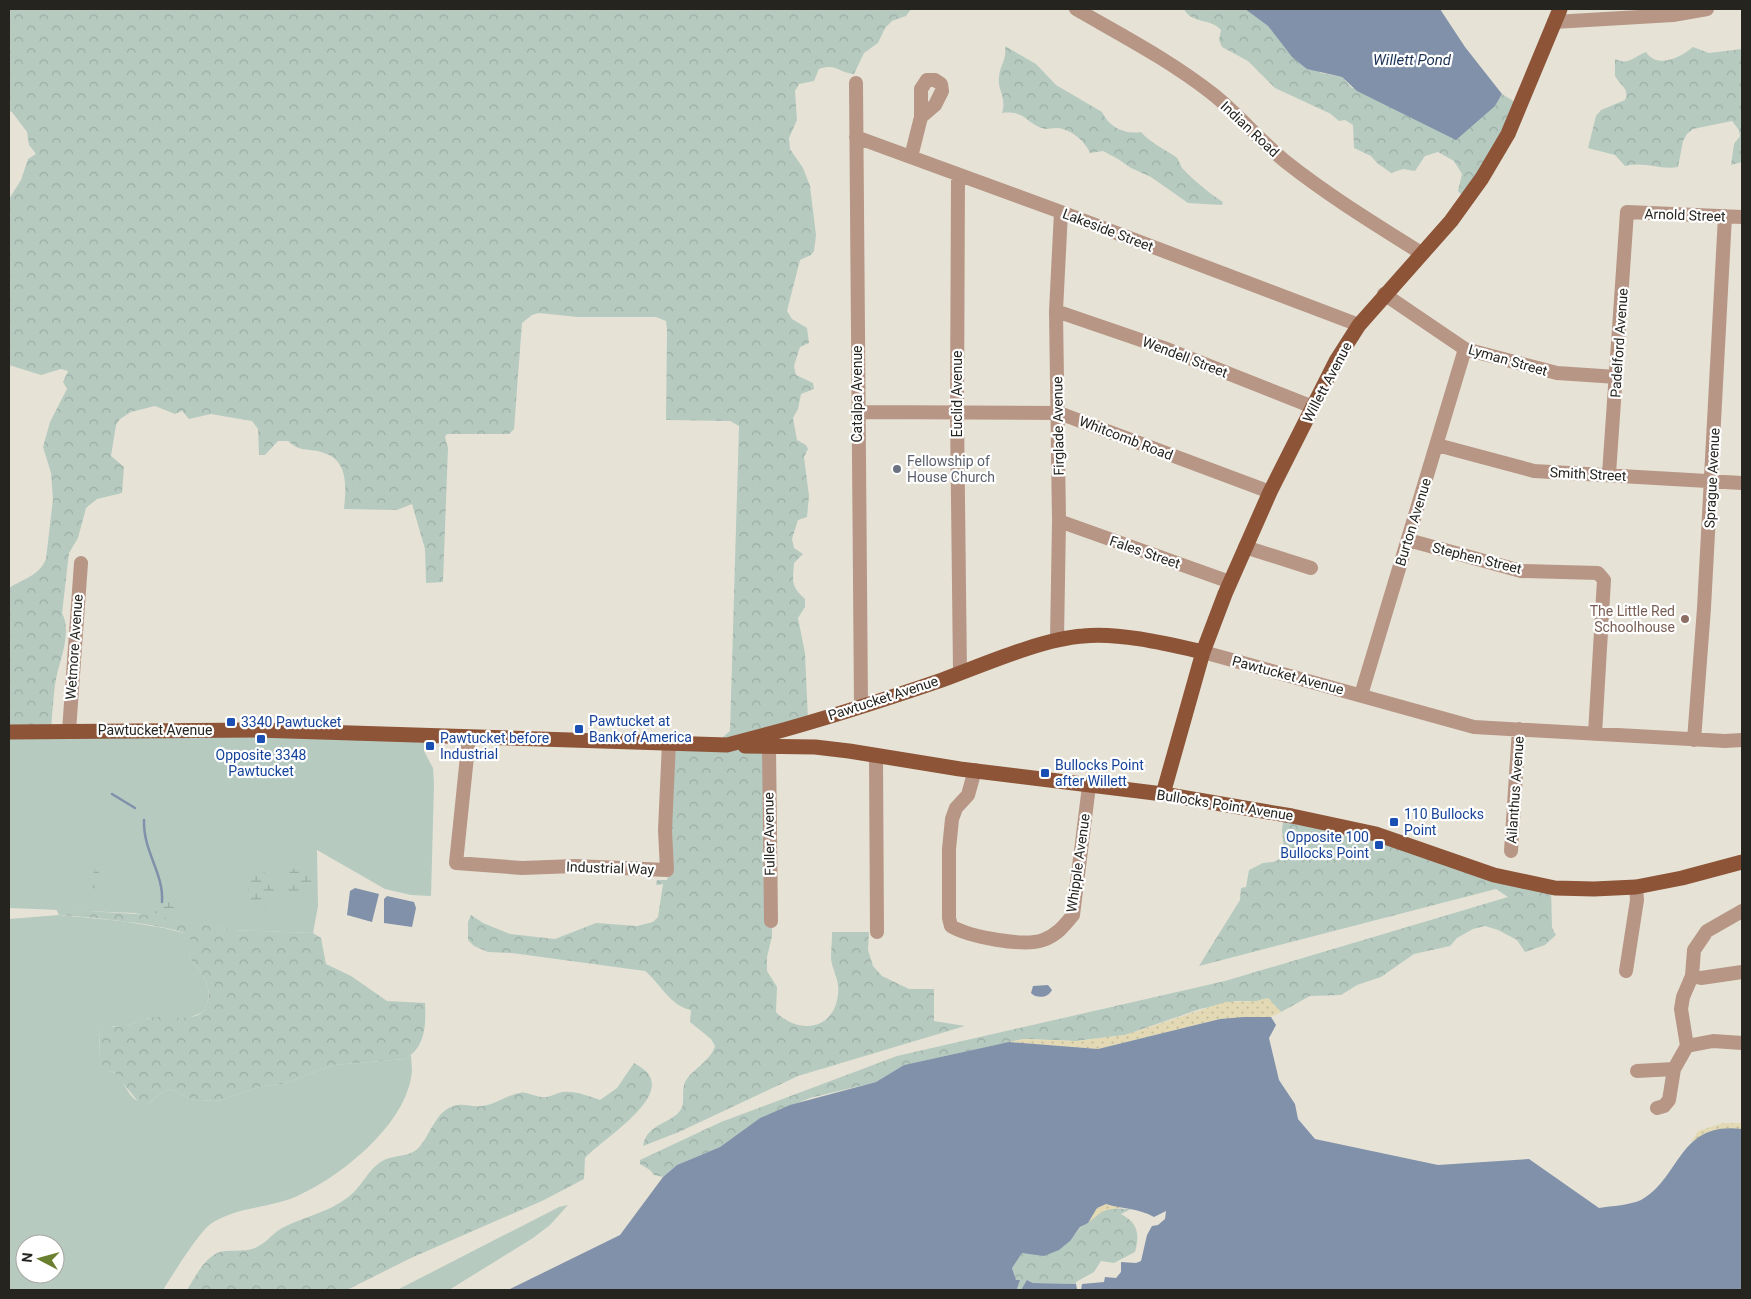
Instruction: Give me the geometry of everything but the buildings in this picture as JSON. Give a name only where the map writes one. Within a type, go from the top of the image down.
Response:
[{"type":"main road","name":"Willett Avenue","points":[[1163,794],[1204,652],[1230,582],[1270,492],[1336,361],[1359,326],[1384,294],[1451,220],[1482,178],[1508,134],[1557,16]]},
{"type":"main road","name":"Pawtucket Avenue","points":[[769,741],[813,720],[1057,640],[1093,635],[1152,641],[1204,652]]},
{"type":"main road","points":[[813,720],[815,747]]},
{"type":"main road","name":"Pawtucket Avenue","points":[[9,732],[69,730],[257,730],[727,745]]},
{"type":"main road","name":"Bullocks Point Avenue","points":[[727,745],[769,741],[1088,786],[1163,794],[1292,816],[1376,834],[1494,875],[1526,883],[1573,889],[1636,887],[1682,878],[1742,862]]},
{"type":"street","name":"Indian Road","points":[[1076,9],[1136,41],[1213,94],[1244,120],[1284,160],[1339,202],[1421,253]]},
{"type":"street","points":[[1557,16],[1673,15],[1707,9]]},
{"type":"street","name":"Catalpa Avenue","points":[[856,84],[860,705]]},
{"type":"street","points":[[911,157],[921,117]]},
{"type":"street","name":"Lakeside Street","points":[[856,137],[1061,212],[1359,326]]},
{"type":"street","name":"Euclid Avenue","points":[[958,175],[957,412],[960,673]]},
{"type":"street","name":"Firglade Avenue","points":[[1057,640],[1059,413],[1056,311],[1061,212]]},
{"type":"street","name":"Arnold Street","points":[[1627,212],[1742,217]]},
{"type":"street","name":"Padelford Avenue","points":[[1609,474],[1627,212]]},
{"type":"street","name":"Sprague Avenue","points":[[1694,740],[1712,481],[1725,216]]},
{"type":"street","name":"Lyman Street","points":[[1384,294],[1465,349],[1557,373],[1617,377]]},
{"type":"street","name":"Wendell Street","points":[[1056,311],[1164,348],[1313,407]]},
{"type":"street","name":"Burton Avenue","points":[[1361,694],[1465,349]]},
{"type":"street","name":"Whitcomb Road","points":[[857,412],[1059,413],[1270,492]]},
{"type":"street","name":"Smith Street","points":[[1437,445],[1534,472],[1609,474],[1742,483]]},
{"type":"street","name":"Fales Street","points":[[1059,521],[1230,582]]},
{"type":"street","name":"Stephen Street","points":[[1408,540],[1521,571],[1598,573],[1604,580],[1596,734]]},
{"type":"street","points":[[1245,547],[1311,568]]},
{"type":"street","name":"Wetmore Avenue","points":[[69,730],[81,563]]},
{"type":"street","name":"Pawtucket Avenue","points":[[1204,652],[1361,694],[1474,727],[1694,740],[1742,740]]},
{"type":"street","name":"Ailanthus Avenue","points":[[1511,851],[1519,729]]},
{"type":"street","name":"Industrial Way","points":[[469,736],[456,863],[522,868],[575,866],[667,870],[665,830],[669,742]]},
{"type":"street","name":"Fuller Avenue","points":[[769,741],[771,921]]},
{"type":"street","points":[[876,755],[878,932]]},
{"type":"street","name":"Whipple Avenue","points":[[975,770],[968,795],[956,808],[952,819],[949,849],[949,918],[951,926],[960,932],[999,940],[1033,943],[1042,940],[1061,930],[1073,915],[1088,786]]},
{"type":"street","points":[[1626,971],[1637,900],[1636,887]]},
{"type":"street","points":[[1657,1108],[1664,1106],[1669,1100],[1674,1069],[1687,1046],[1681,1009],[1682,997],[1692,976],[1694,950],[1699,940],[1707,931],[1742,911]]},
{"type":"street","points":[[1692,976],[1701,978],[1742,972]]},
{"type":"street","points":[[1687,1046],[1713,1040],[1742,1043]]},
{"type":"street","points":[[1637,1071],[1674,1069]]},
{"type":"green space","points":[[9,9],[911,9],[906,16],[892,21],[885,28],[878,43],[864,53],[854,74],[825,67],[819,69],[814,81],[799,84],[795,91],[797,120],[789,138],[790,149],[803,168],[810,186],[816,235],[814,251],[811,255],[800,260],[787,311],[792,319],[807,328],[809,343],[800,347],[794,366],[796,375],[813,383],[814,389],[801,394],[798,409],[793,418],[797,440],[806,445],[808,449],[804,457],[809,496],[807,517],[798,520],[792,539],[794,548],[803,554],[794,563],[793,579],[795,587],[805,599],[805,607],[798,618],[805,653],[808,720],[764,745],[771,834],[772,936],[767,957],[767,971],[777,987],[776,1012],[782,1018],[803,1026],[821,1023],[832,1013],[838,993],[837,978],[831,959],[832,932],[869,932],[868,950],[873,966],[882,976],[909,989],[934,989],[934,1021],[965,1026],[798,1076],[679,1132],[643,1146],[651,1130],[680,1111],[683,1104],[685,1082],[713,1052],[715,1046],[711,1039],[690,1022],[691,1010],[671,999],[645,971],[512,953],[488,952],[474,946],[468,940],[468,922],[471,915],[483,923],[510,934],[555,939],[596,923],[637,926],[653,922],[658,917],[663,884],[656,885],[657,880],[667,880],[669,873],[668,743],[716,743],[730,731],[739,426],[730,421],[666,420],[667,330],[666,321],[656,317],[578,317],[539,313],[532,315],[522,323],[514,429],[509,434],[447,434],[445,437],[448,448],[443,582],[426,583],[425,549],[412,504],[397,510],[344,509],[344,476],[338,462],[332,457],[318,451],[298,448],[288,441],[278,441],[265,455],[259,455],[258,429],[252,421],[211,414],[189,419],[182,411],[175,414],[155,406],[131,412],[120,419],[116,425],[111,456],[124,467],[122,493],[97,499],[86,508],[78,538],[69,553],[62,613],[66,630],[64,649],[55,685],[51,732],[9,733],[9,588],[35,573],[46,559],[53,499],[51,473],[43,447],[50,422],[67,389],[63,382],[68,371],[61,369],[41,375],[9,365],[9,199],[21,180],[28,159],[36,154],[29,145],[27,132],[12,112],[9,111]]},
{"type":"green space","points":[[1184,9],[1245,9],[1268,26],[1292,57],[1321,73],[1342,77],[1352,88],[1495,106],[1502,94],[1518,104],[1466,200],[1458,191],[1462,174],[1454,161],[1438,152],[1425,156],[1415,171],[1403,169],[1391,173],[1371,156],[1354,148],[1353,125],[1345,120],[1339,121],[1331,114],[1275,88],[1248,61],[1222,47],[1219,40],[1221,30],[1217,26],[1191,17]]},
{"type":"green space","points":[[1005,46],[1036,64],[1056,85],[1102,112],[1113,126],[1123,131],[1141,132],[1153,143],[1176,157],[1183,169],[1223,202],[1222,205],[1188,203],[1151,177],[1131,168],[1103,151],[1090,153],[1081,140],[1072,133],[1057,128],[1045,129],[1021,115],[1002,113],[1003,102],[999,82]]},
{"type":"green space","points":[[1693,47],[1709,53],[1742,49],[1742,162],[1731,165],[1734,144],[1740,136],[1739,130],[1732,121],[1693,129],[1687,134],[1683,141],[1678,167],[1671,168],[1639,164],[1625,166],[1615,155],[1588,148],[1596,116],[1601,110],[1625,100],[1625,90],[1615,76],[1615,59],[1628,61],[1646,52],[1656,60],[1669,60],[1682,55]]},
{"type":"green space","points":[[51,732],[424,741],[424,751],[433,768],[434,784],[431,896],[411,895],[385,889],[317,850],[318,906],[313,933],[232,930],[134,913],[9,908],[9,733]]},
{"type":"green space","points":[[1284,814],[1551,887],[1552,928],[1556,935],[1545,945],[1525,952],[1517,940],[1498,930],[1485,926],[1473,929],[1457,938],[1450,946],[1414,954],[1381,977],[1357,985],[1341,995],[1310,996],[1281,1012],[1268,998],[1257,1001],[1236,1001],[1200,1009],[1125,1035],[1076,1041],[1024,1039],[904,1065],[876,1082],[810,1098],[760,1118],[720,1147],[677,1165],[663,1177],[654,1175],[640,1164],[640,1160],[721,1122],[897,1056],[1225,981],[1508,897],[1496,889],[1199,966],[1240,900],[1241,888],[1246,887],[1249,870],[1263,863],[1280,859],[1284,851],[1282,830]]},
{"type":"green space","points":[[98,861],[102,864],[98,889],[92,888],[95,863]]},
{"type":"green space","points":[[304,865],[314,877],[313,893],[269,892],[266,907],[255,907],[248,903],[249,873],[253,868],[263,870],[274,888],[286,890],[290,870]]},
{"type":"green space","points":[[167,901],[175,905],[169,916],[151,912],[151,910]]},
{"type":"green space","points":[[56,909],[152,915],[232,930],[313,933],[321,938],[326,964],[351,976],[387,1001],[425,1003],[425,1027],[421,1042],[412,1054],[405,1059],[333,1065],[283,1084],[263,1086],[218,1101],[197,1101],[167,1089],[147,1104],[140,1104],[114,1072],[109,1071],[106,1075],[100,1063],[99,1026],[109,1023],[112,1027],[118,1027],[157,1017],[187,1018],[203,1012],[209,997],[207,983],[189,957],[191,941],[187,935],[179,931],[126,922],[59,915]]},
{"type":"green space","points":[[59,915],[121,921],[187,934],[192,941],[189,957],[207,983],[209,997],[203,1012],[189,1018],[149,1018],[122,1027],[99,1026],[100,1063],[106,1074],[109,1071],[118,1075],[132,1097],[147,1104],[167,1089],[197,1101],[218,1101],[263,1086],[283,1084],[333,1065],[405,1059],[411,1055],[412,1075],[405,1097],[382,1133],[366,1149],[330,1177],[295,1197],[232,1214],[212,1223],[179,1264],[163,1290],[9,1290],[9,919]]},
{"type":"green space","points":[[634,1063],[646,1071],[651,1079],[651,1089],[646,1100],[627,1122],[585,1158],[584,1179],[544,1200],[411,1258],[347,1290],[187,1290],[202,1266],[212,1256],[225,1251],[255,1248],[282,1228],[340,1203],[357,1189],[378,1164],[389,1158],[408,1154],[417,1149],[440,1115],[451,1107],[458,1105],[486,1105],[522,1093],[545,1097],[557,1093],[573,1092],[600,1100],[617,1088]]},
{"type":"green space","points":[[568,1205],[550,1225],[533,1238],[449,1290],[397,1290],[559,1207]]},
{"type":"green space","points":[[1097,1208],[1131,1209],[1121,1214],[1131,1221],[1136,1230],[1135,1252],[1114,1263],[1101,1261],[1094,1272],[1076,1282],[1076,1284],[1033,1283],[1028,1280],[1021,1290],[1017,1289],[1020,1280],[1016,1280],[1012,1268],[1022,1252],[1047,1253],[1066,1244]]},
{"type":"sand","points":[[1268,998],[1281,1012],[1271,1017],[1220,1019],[1098,1049],[1009,1042],[1024,1039],[1076,1041],[1125,1035],[1225,1002],[1257,1001]]},
{"type":"sand","points":[[1723,1123],[1742,1123],[1742,1129],[1714,1131],[1691,1142],[1698,1131]]},
{"type":"sand","points":[[1114,1196],[1120,1208],[1101,1213],[1080,1227],[1084,1218]]},
{"type":"water","name":"Willett Pond","points":[[1245,9],[1440,9],[1465,47],[1502,94],[1495,106],[1456,140],[1357,91],[1342,77],[1307,69],[1292,57],[1268,26]]},
{"type":"water","points":[[355,888],[379,894],[372,922],[347,915],[350,891]]},
{"type":"water","points":[[387,896],[414,902],[416,908],[412,927],[384,923],[384,899]]},
{"type":"water","points":[[1048,985],[1052,990],[1048,995],[1042,997],[1031,993],[1033,986]]},
{"type":"water","points":[[1271,1017],[1276,1025],[1269,1038],[1279,1080],[1295,1104],[1298,1119],[1315,1139],[1438,1165],[1529,1159],[1599,1208],[1641,1200],[1665,1178],[1692,1142],[1705,1134],[1721,1129],[1742,1129],[1742,1290],[1081,1290],[1082,1284],[1104,1282],[1105,1277],[1116,1278],[1121,1272],[1121,1262],[1136,1263],[1141,1261],[1147,1235],[1152,1226],[1158,1225],[1165,1219],[1166,1211],[1154,1217],[1136,1210],[1106,1204],[1097,1208],[1088,1223],[1080,1227],[1070,1241],[1059,1250],[1044,1256],[1022,1253],[1012,1268],[1016,1280],[1020,1280],[1015,1290],[508,1290],[620,1235],[663,1177],[677,1165],[720,1147],[760,1118],[790,1105],[876,1082],[904,1065],[1009,1042],[1098,1049],[1220,1019]]},
{"type":"water","points":[[1027,1280],[1033,1283],[1076,1284],[1077,1289],[1081,1290],[1021,1290]]},
{"type":"waterway","points":[[112,794],[135,808]]},
{"type":"waterway","points":[[144,820],[147,842],[160,881],[162,902]]},
{"type":"place","name":"Fellowship of House Church","points":[[897,469]]},
{"type":"place","name":"The Little Red Schoolhouse","points":[[1685,619]]},
{"type":"place","name":"3340 Pawtucket","points":[[231,722]]},
{"type":"place","name":"Pawtucket at Bank of America","points":[[579,729]]},
{"type":"place","name":"Opposite 3348 Pawtucket","points":[[261,739]]},
{"type":"place","name":"Pawtucket before Industrial","points":[[430,746]]},
{"type":"place","name":"Bullocks Point after Willett","points":[[1045,773]]},
{"type":"place","name":"110 Bullocks Point","points":[[1394,822]]},
{"type":"place","name":"Opposite 100 Bullocks Point","points":[[1379,845]]}]
